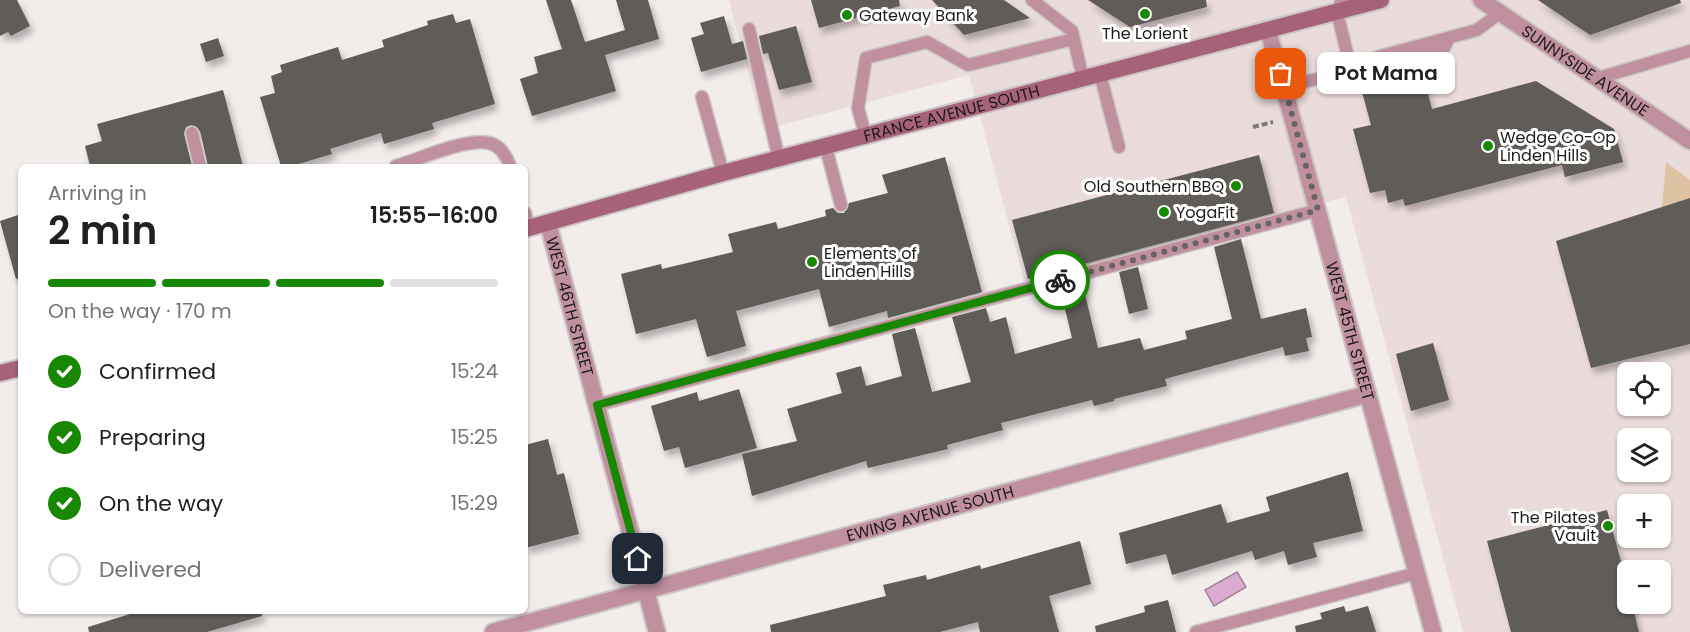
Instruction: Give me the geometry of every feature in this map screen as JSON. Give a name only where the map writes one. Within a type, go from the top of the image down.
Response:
[{"type":"main road","name":"FRANCE AVENUE SOUTH","points":[[528,224],[548,223],[723,174],[1268,30],[1339,6],[1381,0]]},
{"type":"main road","points":[[0,373],[18,369]]},
{"type":"street","name":"SUNNYSIDE AVENUE","points":[[1481,0],[1690,141]]},
{"type":"street","name":"WEST 45TH STREET","points":[[1268,30],[1433,632]]},
{"type":"street","name":"WEST 46TH STREET","points":[[548,223],[657,632]]},
{"type":"street","name":"EWING AVENUE SOUTH","points":[[493,632],[1368,394]]},
{"type":"lane","points":[[1032,0],[1072,32],[1083,79]]},
{"type":"lane","points":[[1339,6],[1352,69]]},
{"type":"lane","points":[[1284,87],[1352,69],[1377,57],[1477,30],[1500,13]]},
{"type":"lane","points":[[749,29],[779,159]]},
{"type":"lane","points":[[866,138],[858,108],[866,58],[927,42],[968,65],[1074,39]]},
{"type":"lane","points":[[1595,79],[1690,51]]},
{"type":"lane","points":[[1100,74],[1119,147]]},
{"type":"lane","points":[[702,97],[723,174]]},
{"type":"lane","points":[[192,133],[200,164]]},
{"type":"lane","points":[[402,164],[467,144],[490,143],[507,155],[509,164]]},
{"type":"lane","points":[[826,148],[841,205]]},
{"type":"lane","points":[[597,405],[1318,210]]},
{"type":"lane","points":[[1196,632],[1417,573]]},
{"type":"path","points":[[1254,128],[1274,122]]},
{"type":"shaded area","points":[[729,0],[1690,0],[1690,632],[1463,632],[1346,197],[1024,281],[969,75],[763,130]]},
{"type":"shaded area","points":[[1666,162],[1690,180],[1690,198],[1662,207]]},
{"type":"shaded area","points":[[1237,572],[1246,587],[1214,606],[1205,590]]},
{"type":"building","points":[[0,0],[17,0],[30,26],[11,36],[8,32],[0,36]]},
{"type":"building","points":[[546,0],[571,0],[585,42],[625,30],[616,0],[648,0],[659,39],[605,55],[616,91],[532,116],[520,79],[538,73],[534,57],[562,49]]},
{"type":"building","points":[[811,0],[899,0],[900,6],[819,28]]},
{"type":"building","points":[[932,0],[1004,0],[1030,18],[964,35]]},
{"type":"building","name":"The Lorient","points":[[1088,0],[1206,0],[1207,7],[1130,27]]},
{"type":"building","points":[[1538,0],[1680,0],[1681,3],[1590,35]]},
{"type":"building","points":[[453,14],[456,23],[470,19],[495,104],[432,123],[434,129],[384,144],[381,133],[330,149],[332,154],[299,164],[280,164],[260,97],[275,93],[271,76],[282,72],[280,65],[338,47],[342,60],[384,47],[382,40],[428,25],[427,21]]},
{"type":"building","points":[[724,16],[732,44],[743,41],[747,59],[701,72],[691,38],[704,34],[700,23]]},
{"type":"building","points":[[796,26],[812,82],[779,90],[768,53],[763,54],[759,36]]},
{"type":"building","points":[[218,38],[224,56],[206,62],[200,44]]},
{"type":"building","name":"Wedge Co-Op Linden Hills","points":[[1420,62],[1432,109],[1536,81],[1614,129],[1623,162],[1565,177],[1562,165],[1405,206],[1403,199],[1388,203],[1385,190],[1370,193],[1353,129],[1371,125],[1361,88],[1391,80],[1389,70]]},
{"type":"building","points":[[223,90],[242,164],[208,164],[200,131],[191,125],[186,127],[184,134],[192,164],[90,164],[85,146],[102,141],[97,124]]},
{"type":"building","points":[[1259,155],[1274,213],[1028,279],[1012,220]]},
{"type":"building","points":[[945,157],[982,292],[888,318],[887,311],[829,327],[819,289],[736,311],[746,346],[707,357],[696,319],[636,334],[621,274],[661,264],[662,269],[733,252],[728,234],[776,222],[778,229],[826,216],[825,210],[833,208],[838,213],[844,213],[849,203],[888,193],[882,175]]},
{"type":"building","points":[[1690,198],[1690,344],[1591,368],[1556,241]]},
{"type":"building","points":[[18,215],[18,279],[16,279],[0,221]]},
{"type":"building","points":[[1241,239],[1261,319],[1306,308],[1312,337],[1306,338],[1309,351],[1285,356],[1283,347],[1165,379],[1167,386],[1114,399],[1114,401],[1094,406],[1092,400],[1001,423],[1003,430],[947,445],[948,449],[868,468],[866,461],[752,496],[742,454],[797,441],[787,409],[842,393],[836,373],[861,366],[866,386],[902,376],[892,334],[915,328],[932,392],[971,382],[952,317],[986,308],[990,322],[1006,317],[1015,354],[1072,338],[1060,288],[1082,282],[1098,348],[1140,338],[1144,350],[1187,339],[1185,331],[1232,319],[1214,247]]},
{"type":"building","points":[[1138,267],[1148,309],[1129,314],[1119,272]]},
{"type":"building","points":[[1433,343],[1449,400],[1411,411],[1396,354]]},
{"type":"building","points":[[739,389],[757,448],[685,468],[679,447],[664,451],[651,406],[697,392],[699,401]]},
{"type":"building","points":[[548,439],[557,475],[564,473],[579,534],[528,547],[528,444]]},
{"type":"building","points":[[1348,472],[1363,531],[1313,543],[1317,557],[1288,565],[1284,551],[1255,560],[1252,551],[1172,575],[1166,554],[1126,564],[1119,533],[1221,504],[1227,523],[1270,511],[1266,497]]},
{"type":"building","points":[[1607,510],[1621,560],[1617,560],[1617,614],[1635,614],[1639,632],[1511,632],[1487,541]]},
{"type":"building","points":[[1080,541],[1091,584],[1049,596],[1059,632],[980,632],[978,622],[940,632],[771,632],[770,625],[886,596],[883,585],[926,575],[927,580],[980,565],[981,569]]},
{"type":"building","points":[[1168,600],[1176,632],[1096,632],[1095,626],[1145,612],[1144,606]]},
{"type":"building","points":[[1344,606],[1346,612],[1368,606],[1376,632],[1296,632],[1295,626],[1322,619],[1320,613]]},
{"type":"building","points":[[130,614],[262,614],[262,616],[207,632],[89,632],[88,627]]},
{"type":"way so far","points":[[1060,280],[1318,210],[1281,74]]},
{"type":"place","name":"The Lorient","points":[[1145,14]]},
{"type":"place","name":"Gateway Bank","points":[[847,15]]},
{"type":"place","name":"Pot Mama","points":[[1281,74]]},
{"type":"place","name":"Wedge Co-Op Linden Hills","points":[[1488,146]]},
{"type":"place","name":"Old Southern BBQ","points":[[1236,186]]},
{"type":"place","name":"YogaFit","points":[[1164,212]]},
{"type":"place","name":"Elements of Linden Hills","points":[[812,262]]},
{"type":"place","name":"The Pilates Vault","points":[[1608,526]]},
{"type":"route","points":[[638,559],[597,405],[1060,280]]}]
